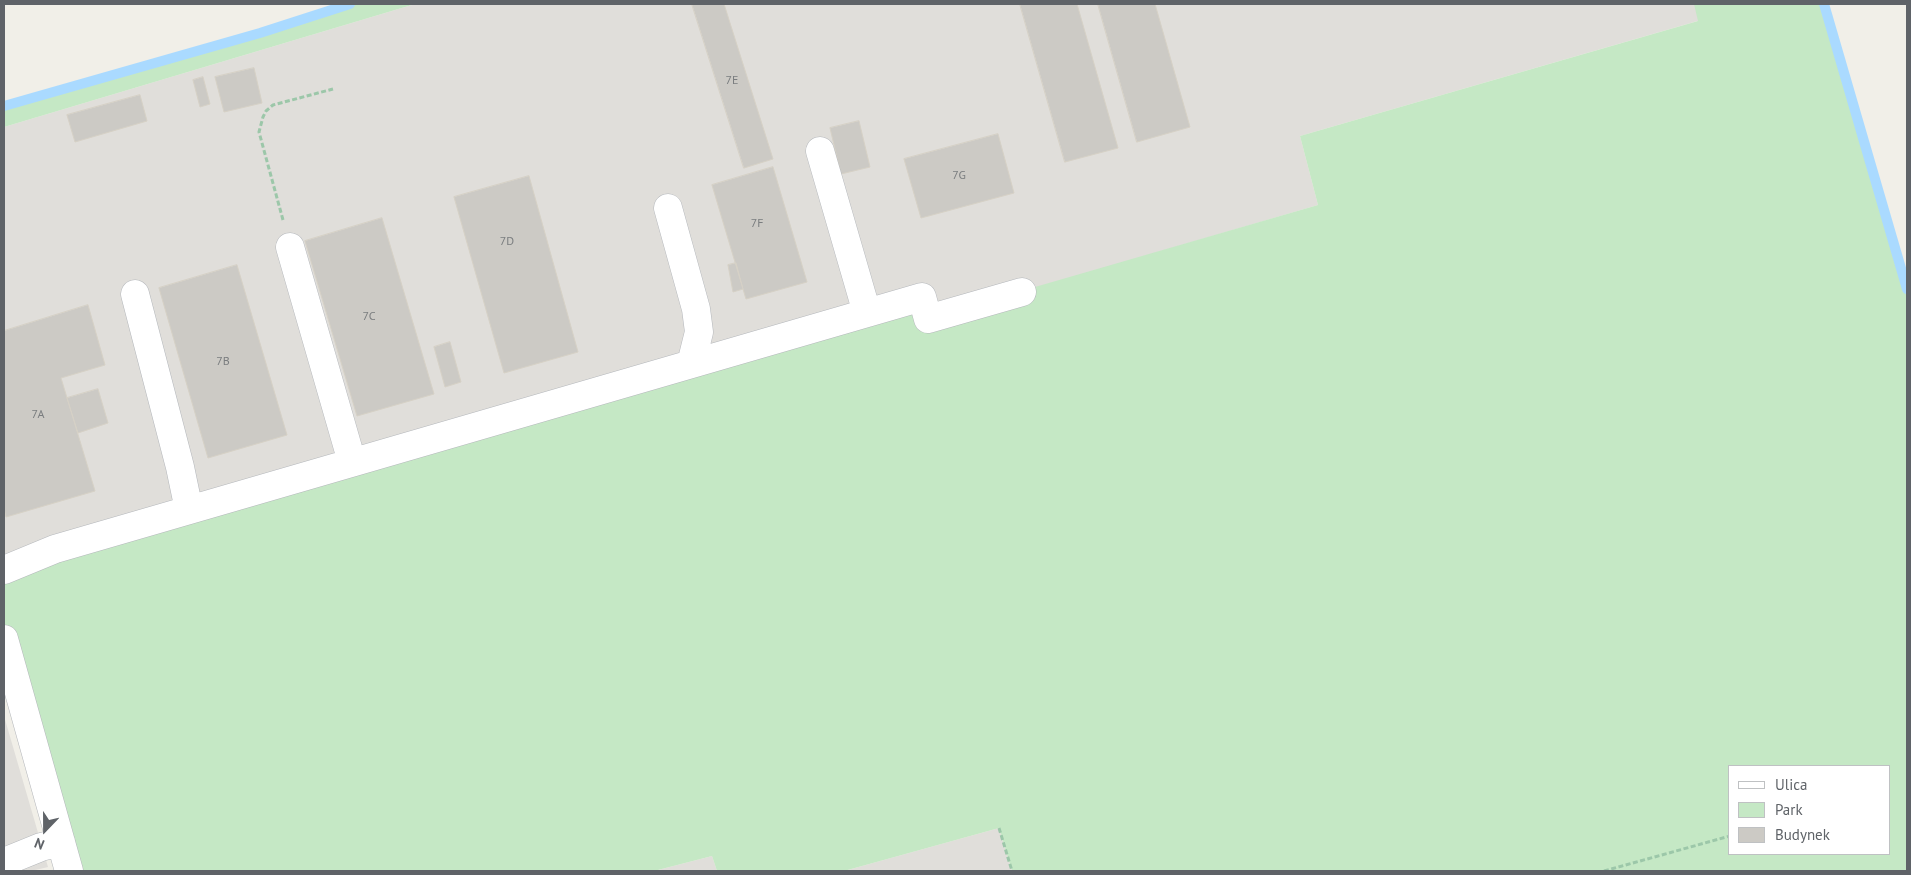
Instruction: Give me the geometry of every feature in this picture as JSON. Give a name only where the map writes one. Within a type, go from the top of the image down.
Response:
[{"type":"lane","points":[[820,151],[867,313]]},
{"type":"lane","points":[[668,208],[696,309],[699,332],[691,364]]},
{"type":"lane","points":[[290,247],[352,462]]},
{"type":"lane","points":[[4,570],[55,549],[922,297],[928,319],[1022,292]]},
{"type":"lane","points":[[135,294],[180,467],[189,510]]},
{"type":"lane","points":[[4,639],[69,871]]},
{"type":"lane","points":[[4,862],[41,847],[60,842]]},
{"type":"path","points":[[290,247],[262,148],[259,132],[261,124],[266,111],[273,106],[333,89]]},
{"type":"path","points":[[999,828],[1012,871]]},
{"type":"path","points":[[1604,871],[1728,837]]},
{"type":"shaded area","points":[[415,4],[1705,4],[1708,18],[1300,136],[1318,205],[1022,292],[4,570],[4,127]]},
{"type":"shaded area","points":[[4,716],[48,867],[31,871],[4,871]]},
{"type":"shaded area","points":[[999,828],[1012,871],[844,871]]},
{"type":"shaded area","points":[[712,856],[717,871],[654,871]]},
{"type":"green space","points":[[350,4],[415,4],[4,127],[4,106],[260,33]]},
{"type":"green space","points":[[1694,4],[1824,4],[1907,289],[1907,871],[1012,871],[999,828],[844,871],[717,871],[712,856],[654,871],[69,871],[4,639],[4,570],[922,297],[928,318],[1318,205],[1300,136],[1698,21]]},
{"type":"building","points":[[692,4],[724,4],[773,159],[744,168]]},
{"type":"building","points":[[1020,4],[1077,4],[1118,148],[1065,162]]},
{"type":"building","points":[[1098,4],[1155,4],[1190,127],[1137,142]]},
{"type":"building","points":[[254,68],[262,103],[224,112],[215,77]]},
{"type":"building","points":[[203,77],[210,104],[200,107],[193,80]]},
{"type":"building","points":[[140,95],[147,121],[75,142],[67,115]]},
{"type":"building","points":[[859,121],[870,167],[841,174],[830,128]]},
{"type":"building","points":[[998,134],[1014,193],[921,218],[904,159]]},
{"type":"building","points":[[773,167],[807,282],[746,299],[712,185]]},
{"type":"building","points":[[529,176],[578,352],[504,373],[454,197]]},
{"type":"building","points":[[382,218],[434,394],[357,416],[305,241]]},
{"type":"building","points":[[736,263],[743,289],[733,292],[728,265]]},
{"type":"building","points":[[237,265],[287,435],[208,458],[159,288]]},
{"type":"building","points":[[88,305],[105,365],[61,378],[95,491],[6,517],[4,508],[4,331]]},
{"type":"building","points":[[450,342],[461,382],[445,387],[434,347]]},
{"type":"building","points":[[98,389],[108,423],[78,433],[67,398]]},
{"type":"waterway","points":[[4,106],[260,33],[350,4]]},
{"type":"waterway","points":[[1824,4],[1907,289]]}]
